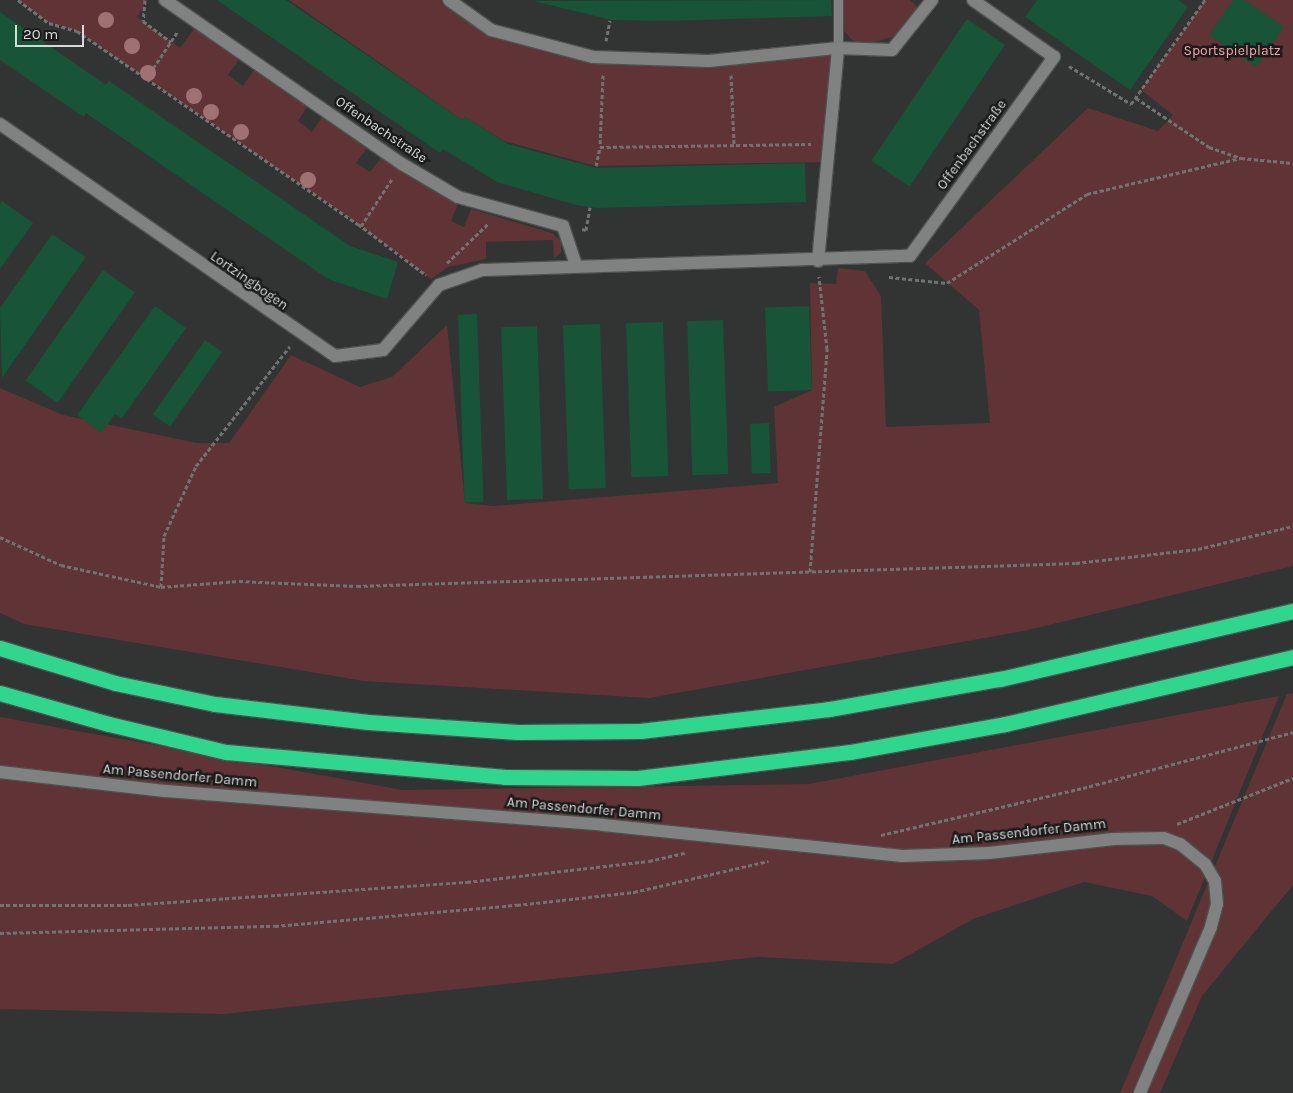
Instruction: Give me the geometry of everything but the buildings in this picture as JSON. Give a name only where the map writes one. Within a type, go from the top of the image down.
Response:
[{"type":"highway","points":[[0,648],[115,683],[215,704],[368,722],[518,732],[640,732],[829,709],[1000,679],[1293,610]]},
{"type":"highway","points":[[0,693],[109,724],[226,752],[505,777],[638,778],[850,752],[986,728],[1293,657]]},
{"type":"street","name":"Offenbachstraße","points":[[166,0],[402,164],[458,197],[563,226],[576,265]]},
{"type":"street","points":[[449,0],[491,30],[604,57],[730,59],[838,48],[892,50],[932,0]]},
{"type":"street","points":[[973,0],[1054,57]]},
{"type":"street","points":[[818,261],[838,48]]},
{"type":"street","name":"Offenbachstraße","points":[[435,282],[482,270],[576,265],[818,261],[910,256],[1054,57]]},
{"type":"street","name":"Lortzingbogen","points":[[0,124],[299,334],[335,356],[383,350],[435,282]]},
{"type":"street","name":"Am Passendorfer Damm","points":[[0,772],[165,792],[603,825],[902,856],[989,854],[1113,839],[1164,838],[1180,844],[1205,864],[1215,881],[1217,904],[1212,927],[1140,1093]]},
{"type":"lane","points":[[838,0],[838,48]]},
{"type":"path","points":[[18,0],[50,23],[77,32],[361,226],[435,282],[502,209]]},
{"type":"path","points":[[145,0],[143,21],[171,42]]},
{"type":"path","points":[[1054,57],[1131,104],[1205,0]]},
{"type":"path","points":[[146,79],[189,16]]},
{"type":"path","points":[[596,166],[600,147],[604,57]]},
{"type":"path","points":[[730,59],[734,145]]},
{"type":"path","points":[[1136,98],[1209,147],[1242,158],[1293,163]]},
{"type":"path","points":[[600,147],[829,144]]},
{"type":"path","points":[[889,277],[947,283],[1088,194],[1242,158]]},
{"type":"path","points":[[361,226],[402,164]]},
{"type":"path","points":[[810,572],[827,349],[818,261]]},
{"type":"path","points":[[161,587],[164,536],[196,466],[299,334]]},
{"type":"path","points":[[0,537],[61,565],[161,587],[239,581],[356,586],[1076,563],[1198,549],[1293,526]]},
{"type":"path","points":[[872,837],[1083,788],[1293,732]]},
{"type":"path","points":[[1172,826],[1293,778]]},
{"type":"path","points":[[0,905],[128,905],[467,882],[649,861],[694,850]]},
{"type":"path","points":[[0,933],[276,926],[517,905],[634,892],[776,859]]},
{"type":"green space","points":[[18,0],[148,0],[137,17],[180,48],[194,29],[239,60],[228,75],[243,86],[254,70],[307,107],[298,121],[312,132],[322,117],[367,148],[356,163],[370,172],[381,158],[458,204],[451,221],[464,227],[471,209],[552,233],[561,241],[561,253],[554,258],[553,240],[486,242],[486,259],[448,267],[431,279],[358,224],[77,31],[49,23]]},
{"type":"green space","points":[[289,0],[449,0],[491,30],[593,57],[709,61],[838,48],[827,162],[596,166],[504,141],[465,117],[462,120]]},
{"type":"green space","points":[[843,0],[910,0],[920,10],[900,35],[867,44],[852,40],[844,31]]},
{"type":"green space","name":"Sportspielplatz","points":[[1205,0],[1293,0],[1293,566],[1024,631],[649,698],[364,681],[24,624],[0,613],[0,388],[63,415],[197,443],[229,443],[291,355],[360,387],[392,377],[447,325],[465,503],[493,506],[778,483],[774,407],[812,390],[810,283],[836,284],[838,268],[865,271],[881,296],[886,427],[990,423],[979,310],[925,263],[1088,108],[1158,131],[1173,115],[1141,90]]},
{"type":"green space","points":[[1293,693],[1293,885],[1202,996],[1160,1093],[1120,1093],[1287,694]]},
{"type":"green space","points":[[1279,696],[1187,921],[1152,896],[1084,882],[973,919],[893,964],[758,957],[224,1014],[0,1009],[0,717],[403,790],[809,784]]}]
